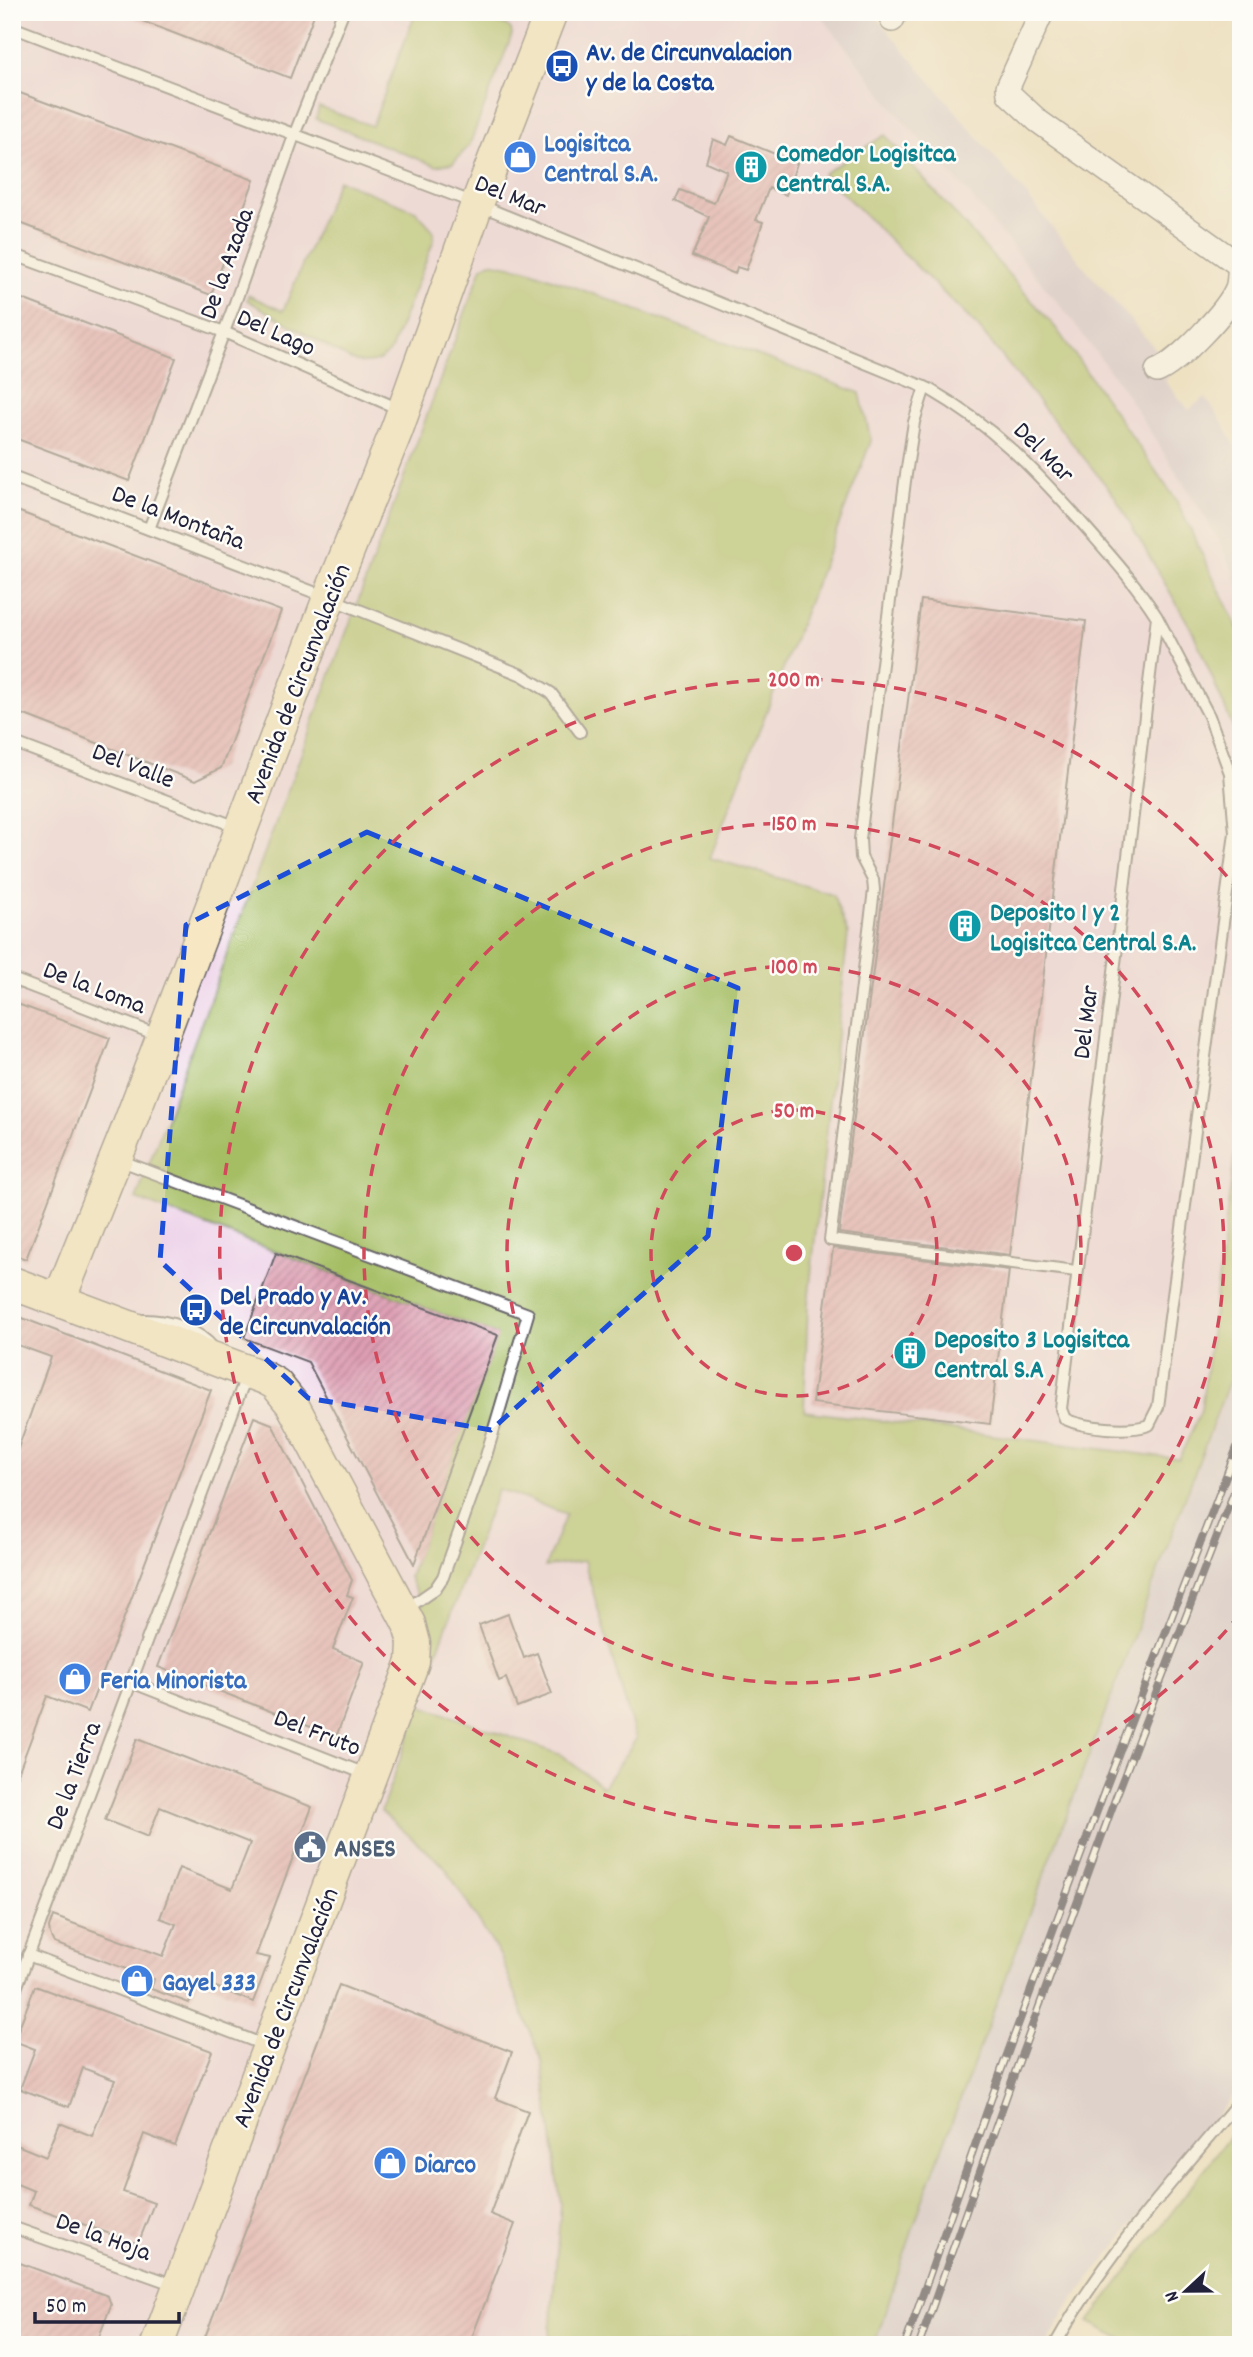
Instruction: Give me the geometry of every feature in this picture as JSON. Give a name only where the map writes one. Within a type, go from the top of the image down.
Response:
[{"type":"street","name":"Avenida de Circunvalación","points":[[157,2345],[413,1662],[414,1643],[402,1612],[292,1404],[276,1384],[59,1300],[329,598],[404,411],[477,204],[551,12]]},
{"type":"street","points":[[1042,12],[1008,88],[1009,94],[1038,121],[1240,263],[1237,289],[1205,332],[1169,366],[1157,370]]},
{"type":"street","points":[[12,1283],[59,1300]]},
{"type":"lane","name":"De la Azada","points":[[149,529],[224,332],[295,133],[343,12]]},
{"type":"lane","name":"Del Mar","points":[[12,27],[477,204],[925,387],[962,408],[1003,439],[1135,582],[1157,617],[1213,727],[1230,773],[1235,833],[1158,1407],[1149,1425],[1136,1430],[1074,1424],[1065,1419],[1061,1409],[1157,617]]},
{"type":"lane","name":"Del Lago","points":[[12,254],[224,332],[404,411]]},
{"type":"lane","points":[[925,387],[914,422],[905,481],[860,839],[861,857],[873,880],[874,891],[830,1240],[1076,1271]]},
{"type":"lane","name":"De la Montaña","points":[[12,477],[329,598],[522,676],[551,693],[580,732]]},
{"type":"lane","name":"Del Valle","points":[[12,742],[240,828]]},
{"type":"lane","name":"De la Loma","points":[[12,979],[162,1037]]},
{"type":"lane","points":[[115,1159],[527,1314],[486,1456],[443,1577],[435,1589],[402,1612]]},
{"type":"lane","name":"De la Tierra","points":[[12,1998],[131,1682],[236,1367]]},
{"type":"lane","name":"Del Fruto","points":[[131,1682],[371,1776]]},
{"type":"lane","points":[[28,1955],[270,2047]]},
{"type":"lane","points":[[1055,2345],[1071,2316],[1140,2222],[1241,2099]]},
{"type":"lane","name":"De la Hoja","points":[[12,2227],[180,2286]]},
{"type":"highlighted area","points":[[367,832],[738,988],[708,1236],[491,1430],[308,1398],[160,1261],[186,925]]},
{"type":"shaded area","points":[[12,12],[818,12],[901,118],[967,192],[1071,319],[1121,386],[1218,538],[1241,591],[1241,1355],[922,2202],[874,2345],[12,2345]]},
{"type":"shaded area","points":[[818,12],[872,12],[1086,269],[1174,370],[1165,381],[1189,410],[1205,397],[1241,456],[1241,591],[1218,538],[1121,386],[1071,319],[967,192],[901,118]]},
{"type":"shaded area","points":[[1241,1355],[1241,2086],[1066,2310],[1047,2345],[874,2345],[922,2202]]},
{"type":"green space","points":[[402,12],[456,12],[506,25],[511,29],[512,35],[469,146],[453,163],[436,166],[316,119],[319,107],[372,126],[414,17]]},
{"type":"green space","points":[[885,135],[1056,328],[1176,500],[1241,635],[1241,746],[1193,632],[1114,495],[979,328],[823,174]]},
{"type":"green space","points":[[338,180],[416,211],[433,230],[434,240],[391,350],[373,363],[351,360],[247,300],[248,295],[283,311]]},
{"type":"green space","points":[[490,262],[526,269],[860,393],[871,441],[710,858],[833,894],[848,934],[808,1304],[804,1411],[1179,1459],[1201,1410],[1241,1107],[1241,1349],[922,2202],[874,2345],[549,2345],[561,2205],[542,2061],[501,1957],[444,1866],[381,1811],[420,1705],[561,1755],[603,1787],[636,1739],[584,1561],[545,1567],[566,1514],[498,1489],[433,1663],[429,1629],[409,1577],[497,1335],[136,1199],[482,267]]},
{"type":"green space","points":[[1241,2121],[1241,2345],[1134,2345],[1089,2322]]},
{"type":"building","points":[[119,12],[315,12],[290,78]]},
{"type":"building","points":[[12,90],[254,180],[211,295],[12,220]]},
{"type":"building","points":[[731,136],[797,163],[786,195],[769,188],[756,220],[763,222],[746,270],[737,267],[735,274],[692,256],[709,217],[675,201],[680,190],[714,203],[727,171],[706,162],[713,139],[727,145]]},
{"type":"building","points":[[12,295],[176,358],[129,481],[12,437]]},
{"type":"building","points":[[12,509],[281,611],[221,768],[195,781],[12,710]]},
{"type":"building","name":"Deposito 1 y 2 Logisitca Central S.A.","points":[[921,600],[1086,621],[1010,1255],[839,1233]]},
{"type":"building","points":[[12,1002],[110,1038],[26,1259],[12,1254]]},
{"type":"building","points":[[833,1248],[1009,1270],[990,1424],[812,1403]]},
{"type":"building","points":[[276,1253],[498,1335],[414,1564],[308,1362],[244,1338]]},
{"type":"building","points":[[12,1314],[211,1390],[88,1712],[47,1696],[14,1784],[12,1465],[51,1357],[12,1343]]},
{"type":"building","points":[[254,1417],[272,1424],[352,1580],[347,1595],[353,1597],[333,1649],[364,1662],[336,1737],[158,1667]]},
{"type":"building","points":[[508,1614],[524,1658],[537,1653],[552,1694],[517,1707],[506,1678],[499,1681],[479,1625]]},
{"type":"building","points":[[137,1739],[312,1807],[256,1955],[270,1958],[253,2002],[198,1980],[189,2003],[151,1989],[154,1979],[54,1943],[50,1935],[53,1916],[163,1956],[176,1924],[160,1918],[179,1868],[232,1889],[250,1843],[160,1807],[148,1837],[105,1820]]},
{"type":"building","name":"Diarco","points":[[339,1985],[512,2052],[495,2098],[528,2111],[490,2214],[515,2224],[469,2345],[202,2345]]},
{"type":"building","points":[[35,1986],[212,2051],[175,2146],[144,2134],[123,2192],[154,2203],[138,2244],[29,2205],[34,2191],[12,2182],[12,2143],[46,2157],[60,2123],[92,2136],[115,2080],[83,2068],[69,2107],[20,2089],[35,2049],[14,2041]]},
{"type":"building","points":[[12,2260],[108,2296],[111,2305],[96,2345],[12,2345]]},
{"type":"railway","points":[[905,2345],[1001,2071],[1104,1792],[1241,1437]]},
{"type":"railway","points":[[919,2345],[1116,1797],[1241,1474]]},
{"type":"place","name":"Av. de Circunvalacion y de la Costa","points":[[562,66]]},
{"type":"place","name":"Logisitca Central S.A.","points":[[520,157]]},
{"type":"place","name":"Comedor Logisitca Central S.A.","points":[[751,167]]},
{"type":"place","name":"Deposito 1 y 2 Logisitca Central S.A.","points":[[965,926]]},
{"type":"place","name":"Del Prado y Av. de Circunvalación","points":[[196,1310]]},
{"type":"place","name":"Deposito 3 Logisitca Central S.A","points":[[910,1353]]},
{"type":"place","name":"Feria Minorista","points":[[75,1679]]},
{"type":"place","name":"ANSES","points":[[310,1847]]},
{"type":"place","name":"Gayel 333","points":[[137,1981]]},
{"type":"place","name":"Diarco","points":[[390,2163]]}]
